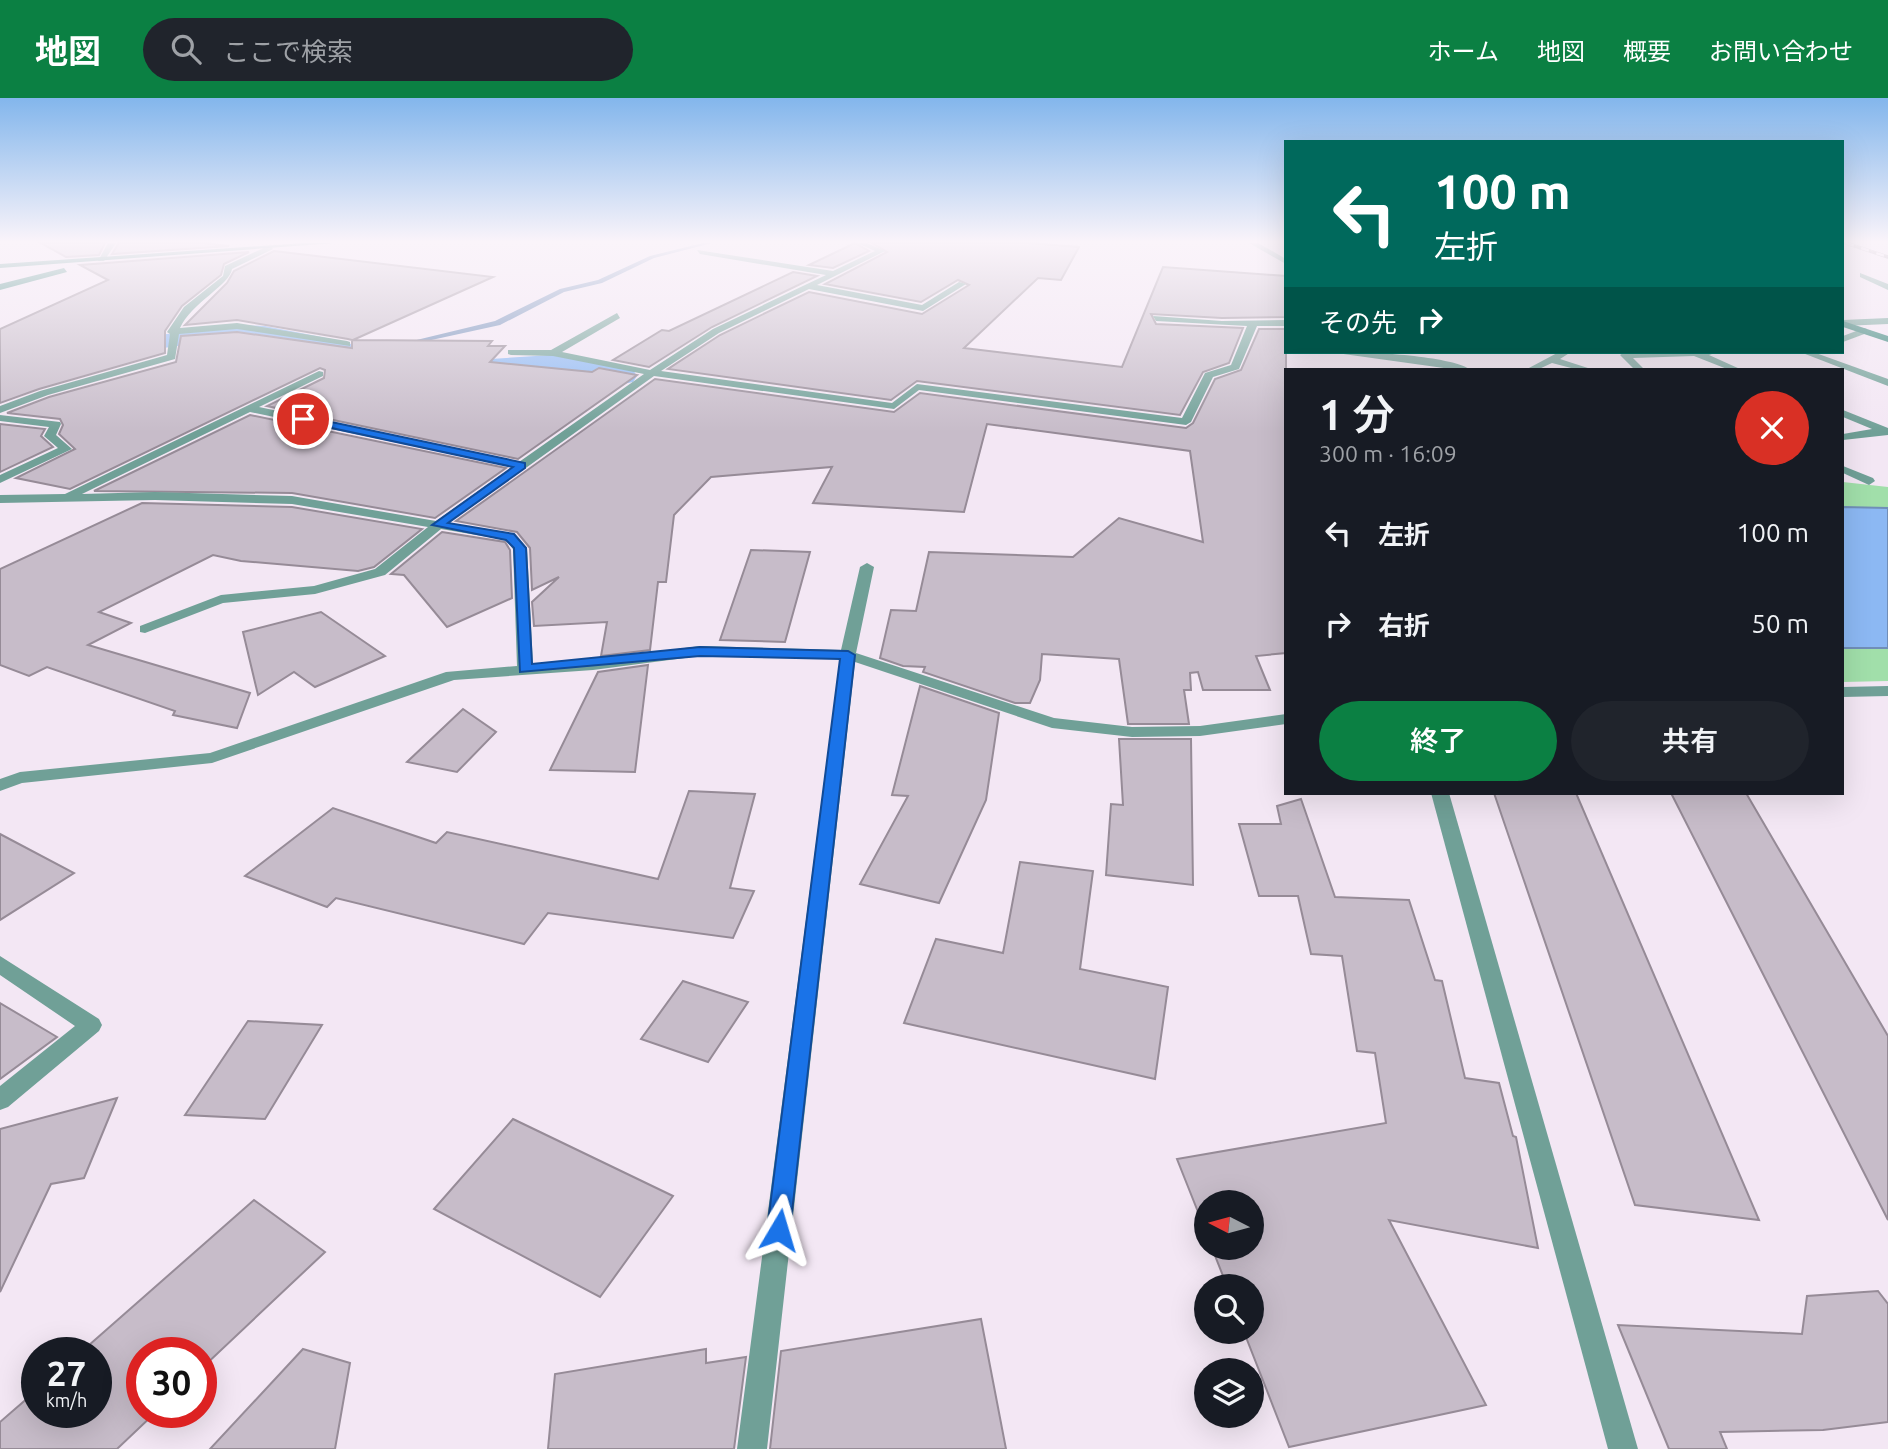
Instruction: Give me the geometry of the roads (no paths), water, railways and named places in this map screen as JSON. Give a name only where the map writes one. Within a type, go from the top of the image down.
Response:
[{"type":"street","points":[[0,410],[44,393],[172,357],[172,332],[182,314],[192,306]]},
{"type":"street","points":[[145,629],[221,599],[315,590],[380,572],[438,525],[652,373],[716,331],[770,306]]},
{"type":"street","points":[[553,353],[617,316]]},
{"type":"street","points":[[1156,318],[1253,324],[1284,323]]},
{"type":"street","points":[[1844,324],[1888,321]]},
{"type":"street","points":[[510,352],[553,353],[652,373],[894,406],[917,387],[1186,422],[1209,375],[1235,367],[1253,324]]},
{"type":"street","points":[[1844,324],[1888,339]]},
{"type":"street","points":[[172,332],[237,326],[261,328],[347,345]]},
{"type":"street","points":[[1844,339],[1864,331]]},
{"type":"street","points":[[1353,354],[1430,362],[1459,368]]},
{"type":"street","points":[[1638,368],[1625,355],[1660,354]]},
{"type":"street","points":[[1698,354],[1732,368]]},
{"type":"street","points":[[1810,354],[1888,383]]},
{"type":"street","points":[[1534,368],[1556,355],[1584,368]]},
{"type":"street","points":[[64,498],[319,374]]},
{"type":"street","points":[[248,408],[522,466]]},
{"type":"street","points":[[1844,413],[1887,431]]},
{"type":"street","points":[[0,418],[56,424],[50,436],[66,449],[0,479]]},
{"type":"street","points":[[1844,437],[1887,431]]},
{"type":"street","points":[[1844,469],[1869,481]]},
{"type":"street","points":[[0,499],[155,496],[292,500],[509,537],[520,548],[525,669]]},
{"type":"street","points":[[752,1449],[848,655],[867,566]]},
{"type":"street","points":[[0,785],[20,778],[212,758],[452,675],[700,651],[848,655],[1052,723],[1132,732],[1200,731],[1284,719]]},
{"type":"street","points":[[1844,692],[1888,691]]},
{"type":"street","points":[[1441,795],[1623,1449]]},
{"type":"street","points":[[0,964],[91,1025],[0,1100]]},
{"type":"water","points":[[1844,507],[1888,508],[1888,648],[1844,648]]},
{"type":"waterway","points":[[404,344],[497,323],[530,306]]},
{"type":"waterway","points":[[0,371],[159,343],[241,333],[265,334],[295,342],[342,349]]},
{"type":"waterway","points":[[460,369],[551,363],[623,376]]}]
